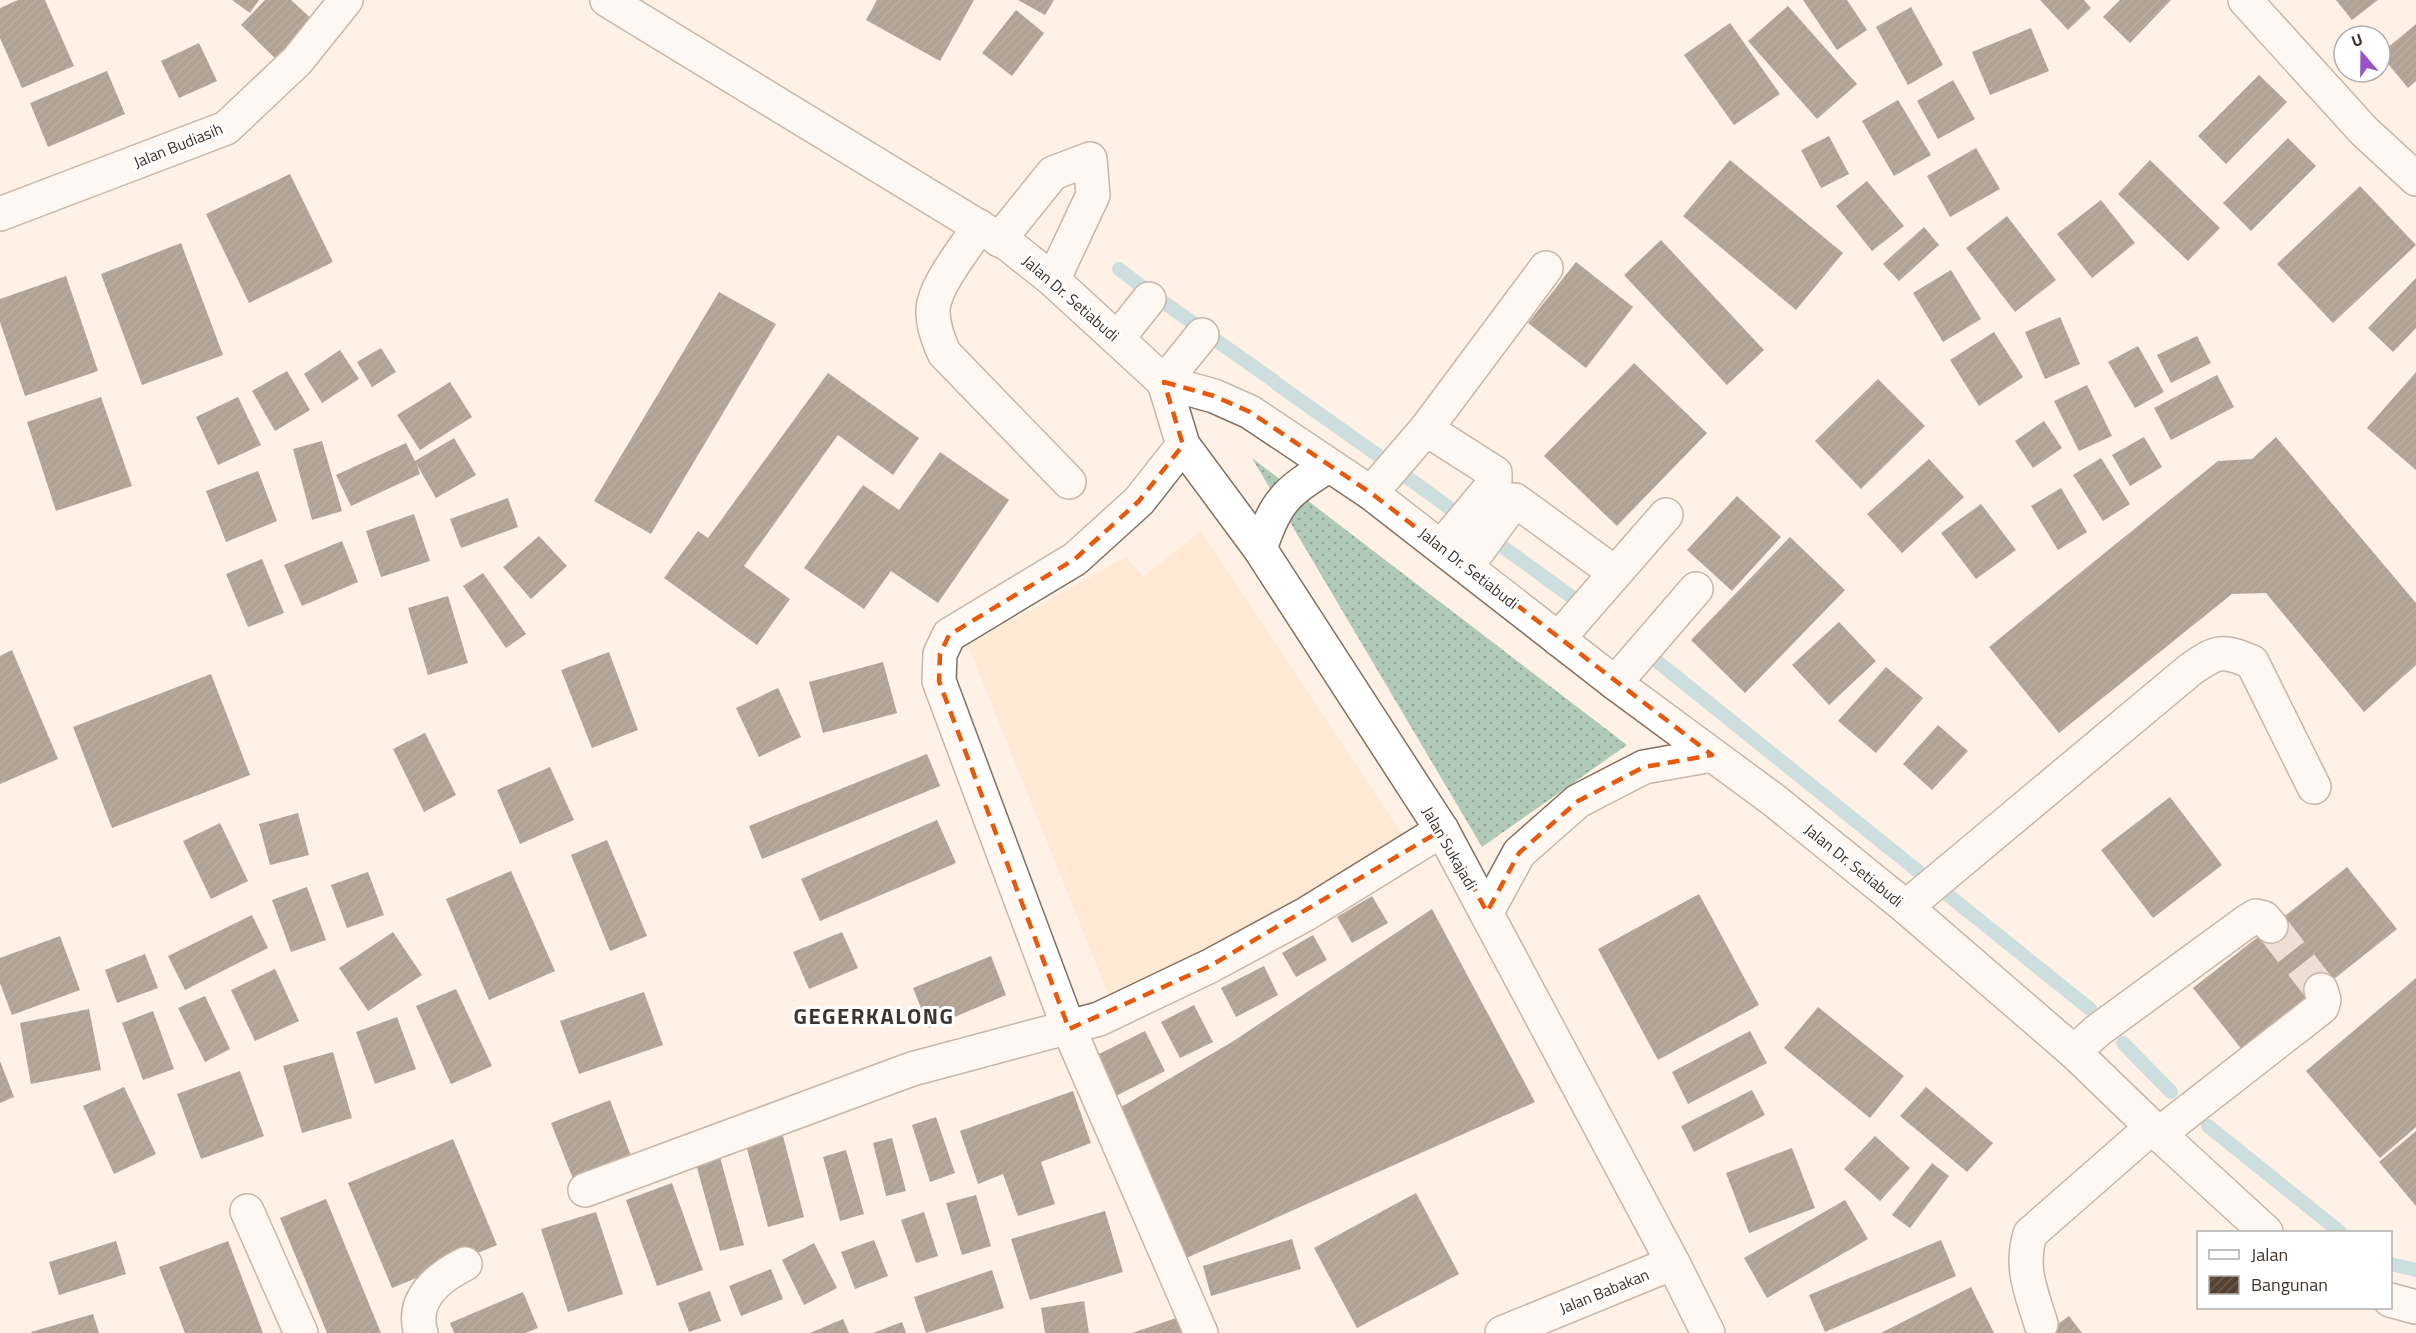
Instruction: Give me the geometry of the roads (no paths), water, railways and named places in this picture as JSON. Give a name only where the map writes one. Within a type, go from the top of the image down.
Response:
[{"type":"main road","name":"Jalan Budiasih","points":[[0,214],[226,128],[297,61],[346,0]]},
{"type":"main road","name":"Jalan Dr. Setiabudi","points":[[607,0],[1009,245],[1053,280],[1164,382],[1214,396],[1250,412],[1371,493],[1615,683],[1775,801],[1906,907],[2073,1052],[2264,1231]]},
{"type":"main road","points":[[2245,0],[2364,131],[2416,179]]},
{"type":"main road","points":[[1053,280],[1093,195],[1090,159],[1053,173],[989,233],[943,284],[933,304],[936,331],[944,353],[1069,482]]},
{"type":"main road","points":[[1371,493],[1426,429],[1546,268]]},
{"type":"main road","points":[[1118,338],[1149,299]]},
{"type":"main road","points":[[1164,382],[1202,335]]},
{"type":"main road","name":"Jalan Sukajadi","points":[[1164,382],[1183,445],[1260,549],[1442,830],[1708,1333]]},
{"type":"main road","points":[[1426,429],[1494,473],[1496,482],[1454,556]]},
{"type":"main road","points":[[1183,445],[1139,501],[1075,559],[949,635],[940,654],[939,681],[1069,1029],[1202,1333]]},
{"type":"main road","points":[[1260,549],[1270,518],[1285,496],[1328,466]]},
{"type":"main road","points":[[1454,556],[1515,500],[1615,573]]},
{"type":"main road","points":[[1558,639],[1666,515]]},
{"type":"main road","points":[[1615,683],[1696,590]]},
{"type":"main road","points":[[1906,907],[2191,669],[2214,653],[2231,652],[2252,662],[2314,787]]},
{"type":"main road","points":[[1487,912],[1520,853],[1578,801],[1644,767],[1712,755]]},
{"type":"main road","points":[[585,1190],[912,1069],[1069,1029],[1099,1019],[1210,966],[1306,914],[1442,830]]},
{"type":"main road","points":[[2073,1052],[2097,1031],[2246,922],[2256,916],[2264,918],[2271,926]]},
{"type":"main road","points":[[2041,1324],[2025,1270],[2025,1250],[2030,1234],[2155,1131],[2322,1007],[2324,1000],[2321,990]]},
{"type":"main road","points":[[248,1211],[301,1333]]},
{"type":"main road","name":"Jalan Babakan","points":[[1502,1333],[1673,1263]]},
{"type":"main road","points":[[421,1333],[421,1304],[431,1287],[444,1275],[465,1264]]},
{"type":"main road","points":[[2392,1299],[2416,1307]]},
{"type":"waterway","points":[[1119,269],[1149,292]]},
{"type":"waterway","points":[[1156,297],[1203,330]]},
{"type":"waterway","points":[[1207,334],[1274,381]]},
{"type":"waterway","points":[[1277,384],[1389,463]]},
{"type":"waterway","points":[[1397,470],[1458,514]]},
{"type":"waterway","points":[[1496,542],[1583,605]]},
{"type":"waterway","points":[[1648,654],[1929,880]]},
{"type":"waterway","points":[[1938,887],[2090,1009]]},
{"type":"waterway","points":[[2123,1043],[2171,1092]]},
{"type":"waterway","points":[[2208,1126],[2339,1231]]},
{"type":"waterway","points":[[2392,1264],[2416,1270]]},
{"type":"tunnel","points":[[2271,926],[2321,990]]},
{"type":"district","name":"GEGERKALONG","points":[[874,1016]]}]
